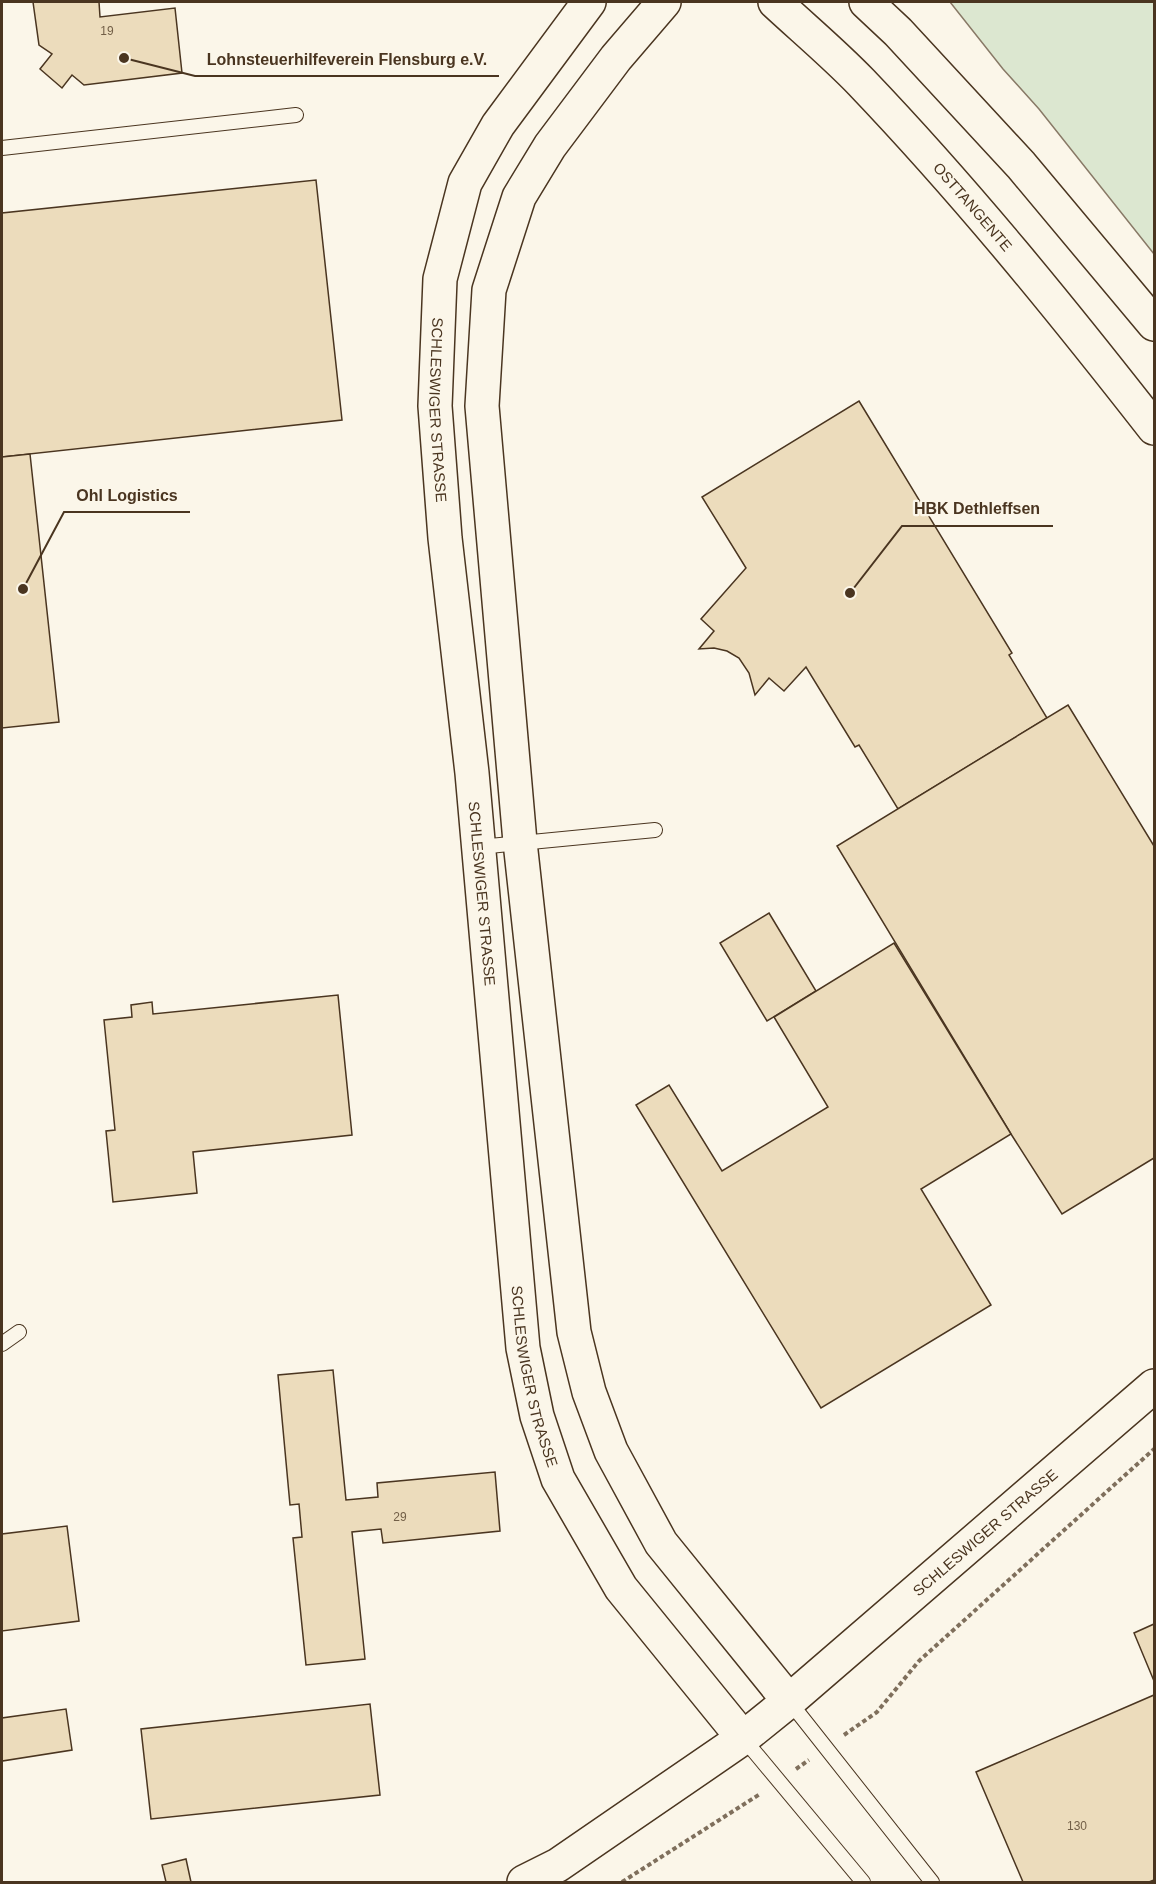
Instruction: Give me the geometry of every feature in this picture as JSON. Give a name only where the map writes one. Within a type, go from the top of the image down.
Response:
[{"type":"main road","points":[[664,2],[616,58],[549,146],[519,197],[489,290],[482,406],[520,842],[574,1332],[589,1392],[611,1450],[661,1543],[789,1701]]},
{"type":"main road","name":"OSTTANGENTE","points":[[775,2],[859,81],[974,204],[1155,428]]},
{"type":"main road","points":[[866,2],[898,32],[1021,165],[1155,324]]},
{"type":"main road","name":"SCHLESWIGER STRASSE","points":[[581,8],[498,125],[465,183],[440,279],[435,406],[445,538],[472,772],[523,1348],[537,1416],[558,1479],[621,1588],[743,1738]]},
{"type":"main road","name":"SCHLESWIGER STRASSE","points":[[524,1882],[558,1865],[743,1738],[1155,1386]]},
{"type":"lane","points":[[2,148],[296,115]]},
{"type":"lane","points":[[479,847],[655,830]]},
{"type":"lane","points":[[2,1344],[19,1332]]},
{"type":"lane","points":[[789,1701],[932,1882]]},
{"type":"lane","points":[[743,1738],[863,1882]]},
{"type":"path","points":[[622,1882],[779,1781],[877,1712],[919,1662],[1155,1449]]},
{"type":"green space","points":[[950,2],[1154,2],[1154,254],[1039,109],[1003,69]]},
{"type":"building","points":[[33,2],[99,2],[100,17],[175,8],[182,73],[84,85],[72,75],[62,88],[40,69],[52,54],[39,45]]},
{"type":"building","points":[[316,180],[342,420],[2,457],[2,213]]},
{"type":"building","points":[[859,401],[1012,653],[1009,655],[1047,718],[898,809],[859,745],[855,747],[806,667],[784,691],[769,678],[755,695],[749,673],[739,658],[727,651],[714,648],[699,649],[714,631],[701,619],[746,568],[702,497]]},
{"type":"building","points":[[30,454],[59,722],[2,728],[2,457]]},
{"type":"building","points":[[1068,705],[1154,846],[1154,1158],[1062,1214],[837,846]]},
{"type":"building","points":[[769,913],[816,991],[767,1021],[720,943]]},
{"type":"building","points":[[894,943],[1011,1134],[921,1189],[991,1305],[821,1408],[636,1105],[669,1085],[722,1171],[828,1107],[774,1017]]},
{"type":"building","points":[[338,995],[352,1135],[193,1152],[197,1193],[113,1202],[106,1131],[115,1130],[104,1020],[132,1017],[131,1005],[152,1002],[153,1014]]},
{"type":"building","points":[[333,1370],[346,1500],[378,1497],[377,1483],[495,1472],[500,1531],[383,1543],[381,1529],[352,1532],[365,1659],[306,1665],[293,1538],[302,1537],[299,1504],[290,1505],[278,1375]]},
{"type":"building","points":[[67,1526],[79,1621],[2,1631],[2,1534]]},
{"type":"building","points":[[1154,1624],[1154,1681],[1134,1633]]},
{"type":"building","points":[[1154,1695],[1154,1880],[1149,1882],[1023,1882],[976,1772]]},
{"type":"building","points":[[370,1704],[380,1795],[151,1819],[141,1729]]},
{"type":"building","points":[[66,1709],[72,1750],[2,1761],[2,1718]]},
{"type":"building","points":[[186,1859],[191,1882],[166,1882],[162,1865]]},
{"type":"place","name":"Lohnsteuerhilfeverein Flensburg e.V.","points":[[124,58]]},
{"type":"place","name":"Ohl Logistics","points":[[23,589]]},
{"type":"place","name":"HBK Dethleffsen","points":[[850,593]]}]
